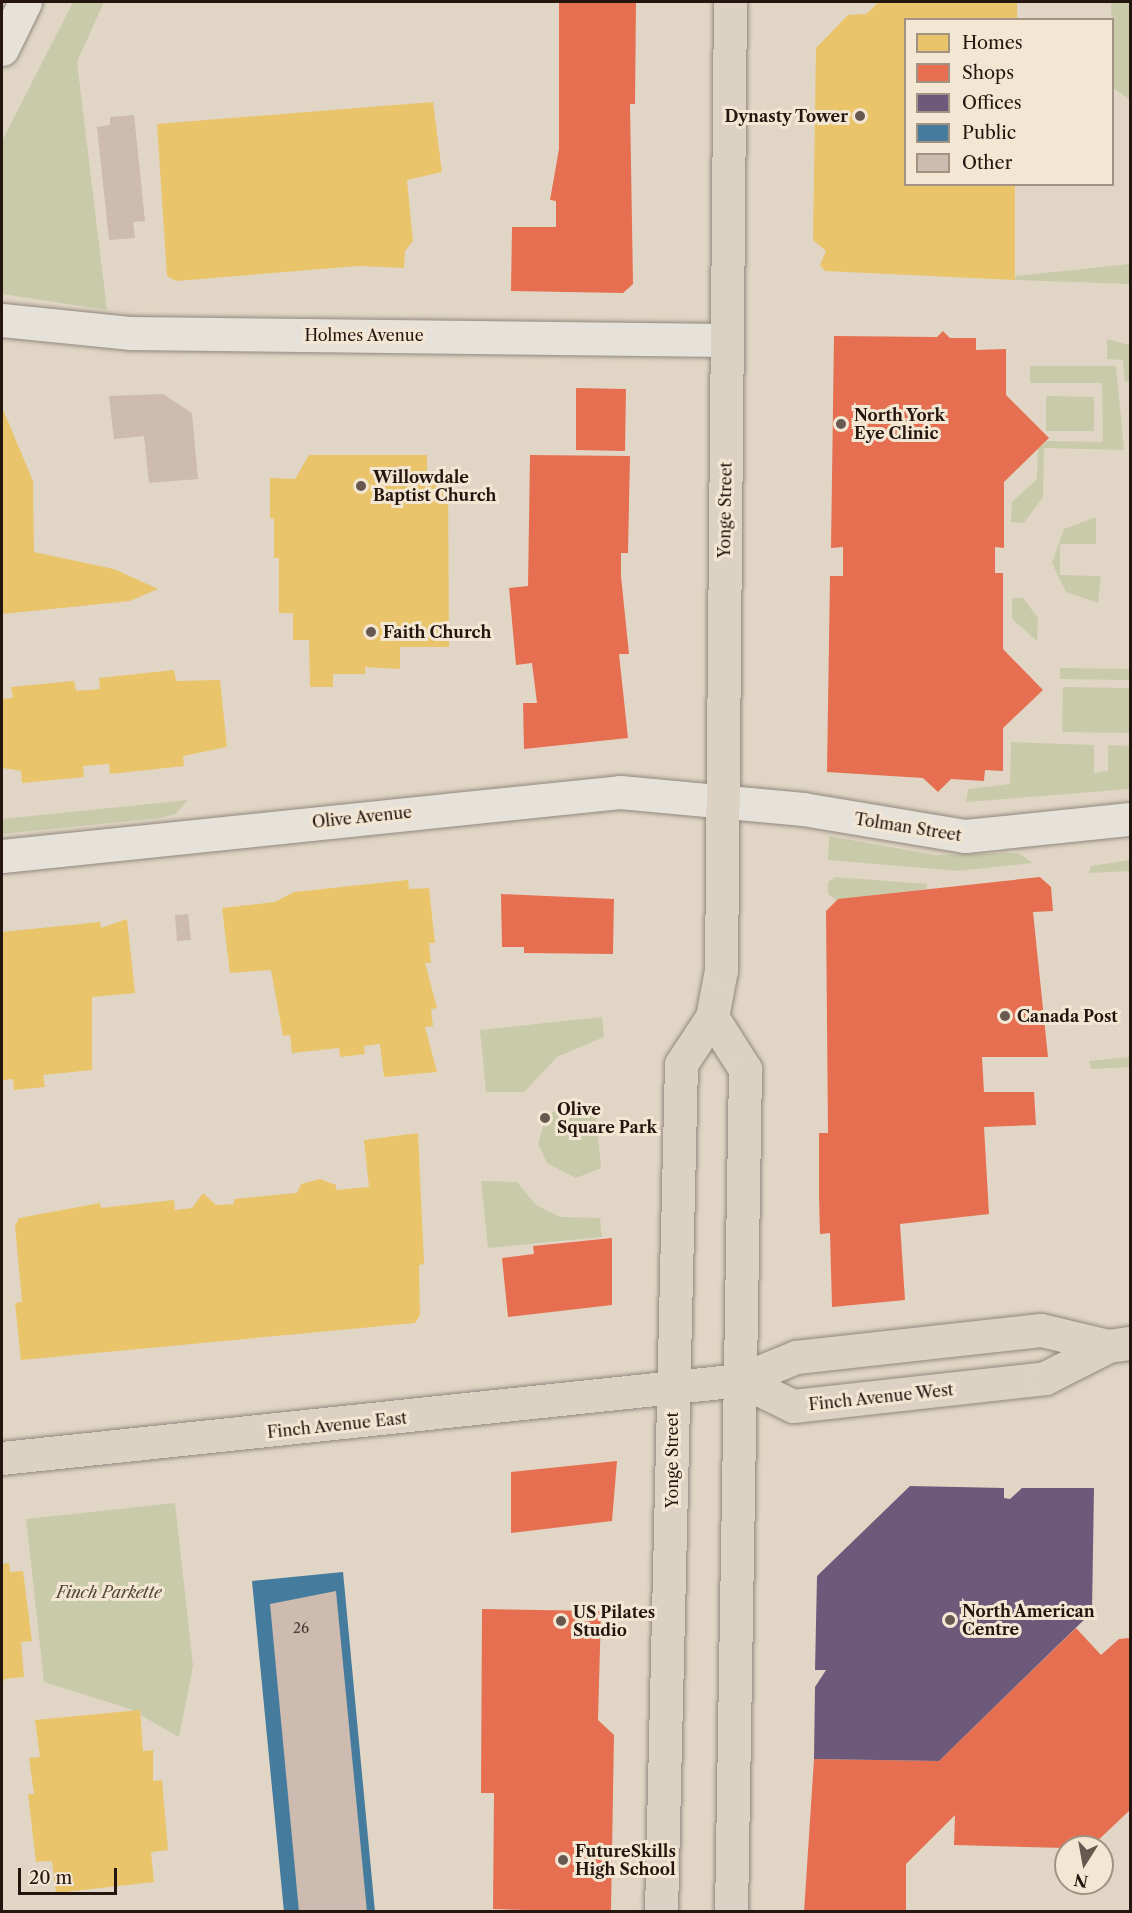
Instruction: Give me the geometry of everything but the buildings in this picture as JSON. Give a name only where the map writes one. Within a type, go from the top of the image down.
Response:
[{"type":"main road","name":"Yonge Street","points":[[661,1911],[674,1448],[671,1386],[681,1064],[712,1017],[720,970],[730,2]]},
{"type":"main road","points":[[712,1017],[745,1069],[731,1911]]},
{"type":"main road","name":"Finch Avenue West","points":[[740,1380],[796,1357],[1041,1330],[1119,1344]]},
{"type":"main road","name":"Finch Avenue West","points":[[740,1380],[794,1406],[1045,1378],[1119,1344]]},
{"type":"main road","name":"Finch Avenue East","points":[[2,1458],[740,1380]]},
{"type":"street","points":[[2,49],[24,2]]},
{"type":"street","name":"Holmes Avenue","points":[[2,320],[131,333],[727,340]]},
{"type":"street","name":"Olive Avenue","points":[[2,856],[620,792],[722,801]]},
{"type":"street","name":"Tolman Street","points":[[722,801],[965,836],[1131,819]]},
{"type":"green space","points":[[73,2],[104,2],[77,62],[107,310],[2,294],[2,141]]},
{"type":"green space","points":[[1111,2],[1130,2],[1130,100],[1114,89],[1114,18],[1111,18]]},
{"type":"green space","points":[[1130,264],[1130,284],[1015,280],[1016,276]]},
{"type":"green space","points":[[1107,339],[1130,345],[1130,381],[1125,382],[1123,360],[1107,359]]},
{"type":"green space","points":[[1030,366],[1116,366],[1124,450],[1044,448],[1043,497],[1024,523],[1011,522],[1012,502],[1037,479],[1038,449],[1047,441],[1103,442],[1102,383],[1030,383]]},
{"type":"green space","points":[[1046,396],[1094,397],[1094,431],[1046,431]]},
{"type":"green space","points":[[1096,517],[1096,544],[1060,544],[1060,575],[1101,576],[1098,603],[1066,592],[1052,563],[1064,529]]},
{"type":"green space","points":[[1012,598],[1023,598],[1038,618],[1037,641],[1012,619]]},
{"type":"green space","points":[[1060,668],[1130,669],[1130,680],[1060,679]]},
{"type":"green space","points":[[1063,687],[1130,688],[1130,733],[1062,732]]},
{"type":"green space","points":[[1011,742],[1094,745],[1094,773],[1108,771],[1108,745],[1130,746],[1130,789],[966,802],[968,789],[1010,784]]},
{"type":"green space","points":[[188,800],[175,814],[160,818],[2,834],[2,819]]},
{"type":"green space","points":[[829,836],[934,855],[1018,853],[1033,863],[958,871],[828,860]]},
{"type":"green space","points":[[1130,860],[1130,871],[1089,873],[1091,866]]},
{"type":"green space","points":[[835,877],[927,884],[926,889],[836,900],[828,894],[828,882]]},
{"type":"green space","points":[[602,1017],[604,1037],[557,1057],[524,1092],[486,1092],[480,1030]]},
{"type":"green space","points":[[1130,1057],[1130,1067],[1091,1069],[1089,1061]]},
{"type":"green space","points":[[570,1102],[595,1106],[601,1168],[576,1178],[547,1163],[538,1144],[546,1116]]},
{"type":"green space","points":[[481,1181],[517,1182],[536,1205],[560,1217],[600,1218],[602,1237],[488,1248]]},
{"type":"green space","name":"Finch Parkette","points":[[175,1503],[193,1666],[179,1737],[130,1709],[44,1682],[26,1519]]},
{"type":"place","name":"Dynasty Tower","points":[[860,116]]},
{"type":"place","name":"North York Eye Clinic","points":[[841,424]]},
{"type":"place","name":"Willowdale Baptist Church","points":[[361,486]]},
{"type":"place","name":"Faith Church","points":[[371,632]]},
{"type":"place","name":"Canada Post","points":[[1005,1016]]},
{"type":"place","name":"Olive Square Park","points":[[545,1118]]},
{"type":"place","name":"North American Centre","points":[[950,1620]]},
{"type":"place","name":"US Pilates Studio","points":[[561,1621]]},
{"type":"place","name":"FutureSkills High School","points":[[563,1860]]}]
